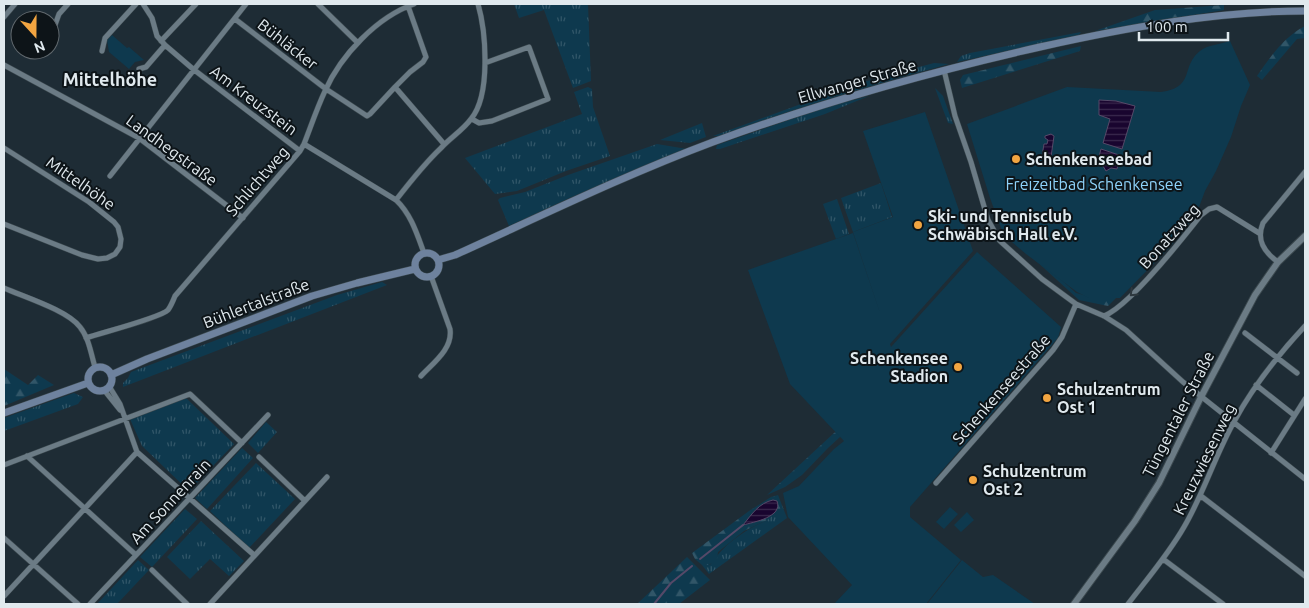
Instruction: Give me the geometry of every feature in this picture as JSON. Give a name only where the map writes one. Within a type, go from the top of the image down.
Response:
[{"type":"main road","name":"Ellwanger Straße","points":[[438,260],[455,255],[614,183],[712,142],[813,107],[944,70],[1087,37],[1227,15],[1305,11]]},
{"type":"main road","points":[[424,253],[434,255],[438,260],[439,268],[431,276],[420,275],[416,269],[415,261],[424,253]]},
{"type":"main road","name":"Bühlertalstraße","points":[[111,374],[312,296],[416,269]]},
{"type":"main road","points":[[95,367],[105,368],[111,374],[112,381],[106,388],[94,390],[88,383],[88,374],[95,367]]},
{"type":"main road","points":[[4,413],[88,383]]},
{"type":"street","points":[[4,17],[15,4]]},
{"type":"street","points":[[102,50],[105,38],[136,4]]},
{"type":"street","points":[[143,4],[152,18],[157,36],[163,43]]},
{"type":"street","points":[[139,69],[146,67],[163,43],[196,4]]},
{"type":"street","points":[[110,176],[246,4]]},
{"type":"street","points":[[318,4],[358,43]]},
{"type":"street","points":[[394,4],[398,10]]},
{"type":"street","points":[[396,200],[425,164],[472,119],[482,92],[485,63],[478,4]]},
{"type":"street","points":[[411,5],[426,57],[424,62],[395,86],[444,144]]},
{"type":"street","name":"Schlichtweg","points":[[86,338],[169,309],[174,296],[300,151],[326,89],[340,65],[366,34],[398,10],[411,5]]},
{"type":"street","name":"Bühläcker","points":[[235,18],[326,89],[367,116],[395,86]]},
{"type":"street","name":"Am Kreuzstein","points":[[163,43],[193,69],[300,151]]},
{"type":"street","points":[[472,119],[479,123],[492,121],[548,99],[530,48],[485,63]]},
{"type":"street","name":"Landhegstraße","points":[[4,65],[139,138],[243,218]]},
{"type":"street","points":[[944,70],[955,116],[988,220],[995,234],[1010,252],[1076,304],[1104,316],[1126,330],[1201,397],[1305,479]]},
{"type":"street","name":"Am Kreuzstein","points":[[304,144],[396,200],[409,216],[424,253]]},
{"type":"street","name":"Mittelhöhe","points":[[4,148],[96,207],[114,222],[118,227],[121,239],[120,247],[115,254],[108,258],[98,259],[82,255],[4,224]]},
{"type":"street","points":[[1278,262],[1269,256],[1261,244],[1259,233],[1263,223],[1305,172]]},
{"type":"street","name":"Bonatzweg","points":[[1104,316],[1112,312],[1145,281],[1209,209],[1217,207],[1259,233]]},
{"type":"street","name":"Tüngentaler Straße","points":[[1074,604],[1147,502],[1179,444],[1201,397],[1255,294],[1278,262],[1305,236]]},
{"type":"street","points":[[421,376],[448,347],[451,336],[431,276]]},
{"type":"street","points":[[4,288],[50,307],[73,320],[81,328],[86,338],[95,367]]},
{"type":"street","name":"Schenkenseestraße","points":[[936,483],[1053,350],[1062,337],[1076,304]]},
{"type":"street","name":"Kreuzwiesenweg","points":[[1128,604],[1184,528],[1201,496],[1234,422],[1256,385],[1276,357],[1305,326]]},
{"type":"street","points":[[1245,334],[1297,373]]},
{"type":"street","points":[[1256,385],[1294,415]]},
{"type":"street","points":[[106,388],[125,419],[137,452],[254,555]]},
{"type":"street","points":[[4,465],[192,394],[242,443]]},
{"type":"street","points":[[1271,453],[1305,399]]},
{"type":"street","name":"Am Sonnenrain","points":[[90,604],[268,415]]},
{"type":"street","points":[[4,596],[137,452]]},
{"type":"street","points":[[27,456],[136,555]]},
{"type":"street","points":[[259,457],[305,501]]},
{"type":"street","points":[[210,604],[327,477]]},
{"type":"street","points":[[1201,496],[1305,576]]},
{"type":"street","points":[[4,538],[78,604]]},
{"type":"street","points":[[1163,559],[1223,604]]},
{"type":"street","points":[[152,570],[187,604]]},
{"type":"green space","points":[[514,4],[588,4],[591,81],[573,88],[544,10],[519,18]]},
{"type":"green space","points":[[1224,5],[1224,10],[1095,31],[1155,10]]},
{"type":"green space","points":[[1305,26],[1305,38],[1297,39],[1262,80],[1257,76],[1284,41]]},
{"type":"green space","points":[[1081,32],[1079,35],[957,62],[961,56],[970,53]]},
{"type":"green space","points":[[112,35],[144,60],[135,62],[129,69],[109,52],[107,40]]},
{"type":"green space","name":"Freizeitbad Schenkensee","points":[[1230,41],[1250,85],[1231,137],[1205,191],[1196,215],[1169,248],[1120,298],[1089,298],[1077,292],[1005,236],[990,198],[967,124],[1067,87],[1161,92],[1172,89],[1179,86],[1183,81],[1190,63],[1200,51],[1210,46]]},
{"type":"green space","points":[[1081,46],[1080,51],[962,88],[960,80],[963,75]]},
{"type":"green space","points":[[934,63],[949,64],[834,97],[720,136],[713,136],[856,84]]},
{"type":"green space","points":[[588,87],[592,89],[593,107],[610,156],[517,191],[495,194],[465,158],[582,114],[574,92]]},
{"type":"green space","points":[[935,88],[943,96],[953,124],[948,123]]},
{"type":"green space","points":[[869,96],[825,114],[716,149],[717,145],[832,105]]},
{"type":"green space","points":[[925,112],[973,251],[890,344],[891,347],[977,252],[1061,327],[1058,338],[910,507],[910,517],[961,560],[926,604],[834,604],[852,585],[788,517],[783,493],[799,486],[844,441],[790,384],[748,270],[853,233],[881,316],[853,232],[893,217],[863,131]]},
{"type":"green space","points":[[702,123],[706,137],[690,143],[660,140]]},
{"type":"green space","points":[[657,144],[687,149],[572,197],[509,226],[498,200],[500,198],[525,192]]},
{"type":"green space","points":[[881,183],[892,217],[853,232],[841,198]]},
{"type":"green space","points":[[837,199],[849,234],[836,239],[823,204]]},
{"type":"green space","points":[[1036,257],[1076,293],[1088,296],[1148,266],[1108,306],[1079,300],[1034,259]]},
{"type":"green space","points":[[382,282],[387,285],[123,387],[123,383],[131,372],[337,295]]},
{"type":"green space","points":[[4,369],[28,385],[38,375],[54,385],[4,406]]},
{"type":"green space","points":[[74,393],[83,397],[78,404],[4,431],[4,418]]},
{"type":"green space","points":[[186,398],[234,444],[189,491],[142,446],[130,419]]},
{"type":"green space","points":[[865,414],[802,475],[785,487],[767,495],[834,433]]},
{"type":"green space","points":[[266,422],[277,432],[258,453],[248,443]]},
{"type":"green space","points":[[242,448],[253,458],[207,509],[195,498]]},
{"type":"green space","points":[[256,463],[295,499],[249,548],[210,511]]},
{"type":"green space","points":[[778,495],[787,518],[709,574],[702,565],[710,565],[735,538],[767,520],[776,497],[771,497]]},
{"type":"green space","points":[[771,497],[776,497],[781,510],[767,520],[744,531],[718,552],[717,559],[709,565],[702,565],[695,559],[692,553]]},
{"type":"green space","points":[[950,507],[958,514],[944,529],[936,522]]},
{"type":"green space","points":[[185,509],[197,519],[152,567],[140,557]]},
{"type":"green space","points":[[967,512],[974,520],[961,532],[954,525]]},
{"type":"green space","points":[[201,521],[244,561],[229,576],[210,559],[190,579],[167,557]]},
{"type":"green space","points":[[687,557],[710,580],[679,604],[637,604]]},
{"type":"green space","points":[[138,560],[149,570],[117,604],[97,604]]},
{"type":"green space","points":[[962,560],[983,577],[993,575],[1035,604],[927,604]]},
{"type":"shaded area","points":[[1099,100],[1116,101],[1135,106],[1122,149],[1103,143],[1110,119],[1099,115]]},
{"type":"shaded area","points":[[1051,134],[1054,136],[1051,157],[1045,160],[1042,156],[1044,144],[1047,144],[1048,140],[1045,136]]},
{"type":"shaded area","points":[[1101,149],[1119,155],[1117,169],[1111,168],[1106,171],[1103,166],[1097,164]]},
{"type":"shaded area","points":[[773,500],[777,501],[778,507],[772,515],[743,525],[760,506]]},
{"type":"waterway","points":[[700,559],[743,525]]},
{"type":"waterway","points":[[654,604],[671,583],[692,566]]},
{"type":"place","name":"Schenkenseebad","points":[[1016,159]]},
{"type":"place","name":"Ski- und Tennisclub Schwäbisch Hall e.V.","points":[[918,225]]},
{"type":"place","name":"Schenkensee Stadion","points":[[958,367]]},
{"type":"place","name":"Schulzentrum Ost 1","points":[[1047,398]]},
{"type":"place","name":"Schulzentrum Ost 2","points":[[973,480]]},
{"type":"district","name":"Mittelhöhe","points":[[110,80]]}]
